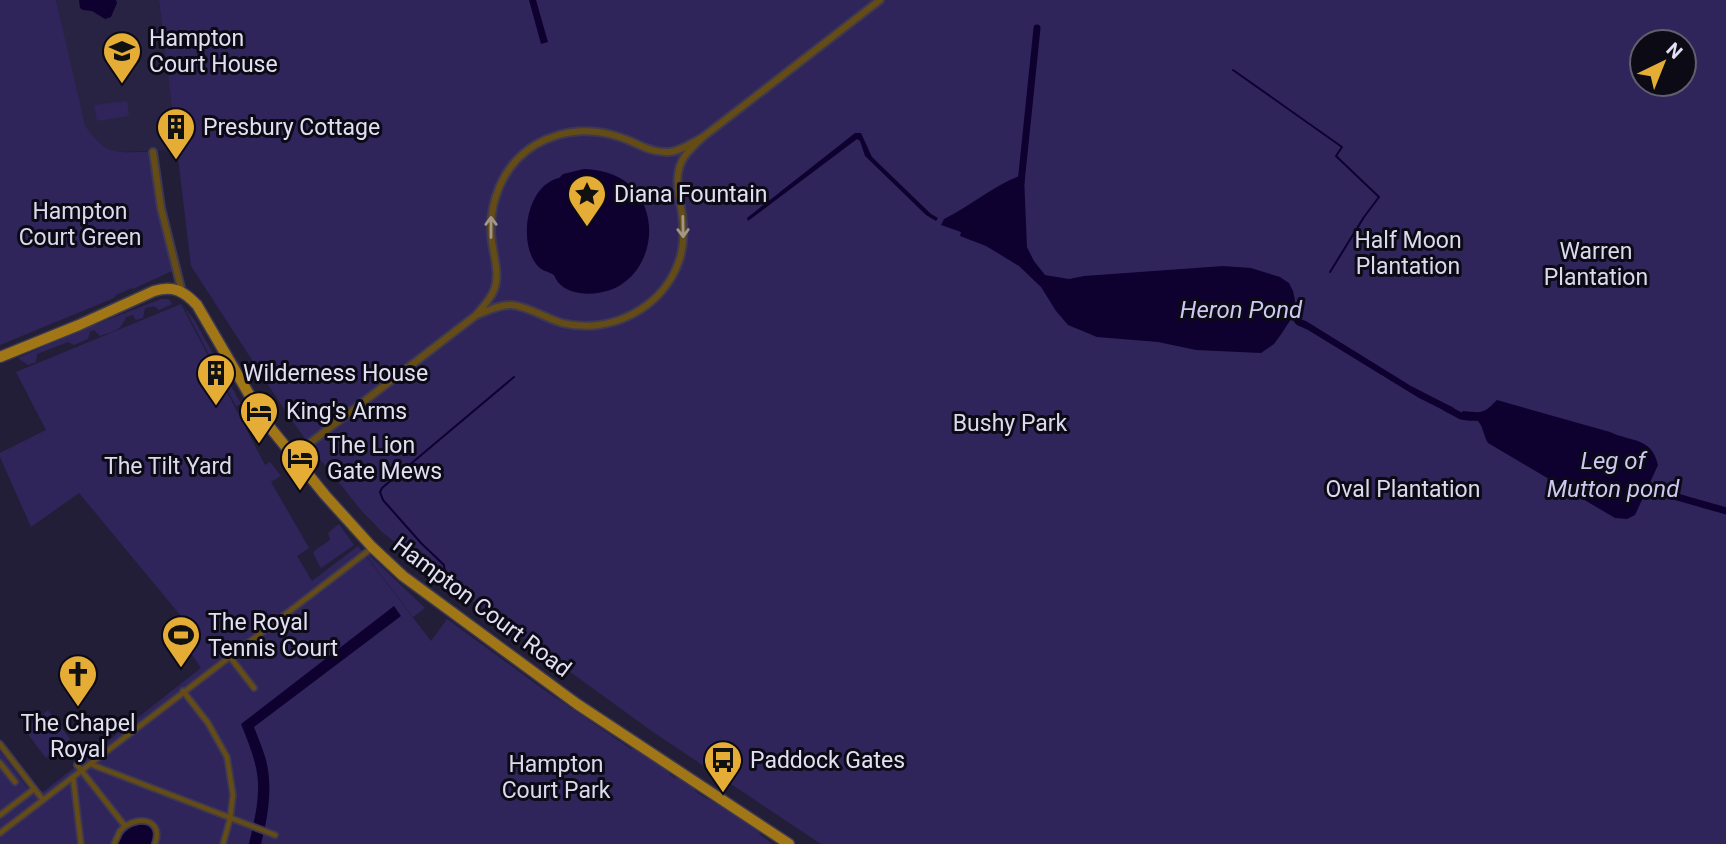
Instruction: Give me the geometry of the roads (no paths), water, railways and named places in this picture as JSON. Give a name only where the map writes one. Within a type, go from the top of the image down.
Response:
[{"type":"main road","points":[[0,357],[154,292],[166,288],[182,292]]},
{"type":"main road","name":"Hampton Court Road","points":[[182,292],[197,305],[264,420],[325,495],[372,547],[403,576],[577,704],[789,844]]},
{"type":"street","points":[[671,152],[703,137],[880,0]]},
{"type":"street","points":[[293,456],[475,316],[492,294],[496,281],[491,232],[493,206],[503,178],[523,154],[551,138],[583,131],[608,134],[651,150],[678,154],[682,160]]},
{"type":"street","points":[[475,316],[509,304],[562,323],[594,326],[629,316],[648,305],[666,285],[681,257],[683,225],[678,172],[682,160],[703,137]]},
{"type":"street","points":[[153,152],[161,208],[182,292]]},
{"type":"street","points":[[492,294],[500,306]]},
{"type":"street","points":[[0,833],[372,547]]},
{"type":"street","points":[[230,657],[254,688]]},
{"type":"street","points":[[183,691],[208,723],[227,757],[233,795],[223,844]]},
{"type":"street","points":[[0,744],[3,759],[15,782]]},
{"type":"street","points":[[3,759],[43,800]]},
{"type":"street","points":[[89,764],[275,835]]},
{"type":"street","points":[[77,765],[125,826]]},
{"type":"street","points":[[73,777],[81,844]]},
{"type":"street","points":[[0,815],[34,789]]},
{"type":"street","points":[[114,844],[120,831],[138,820],[150,822],[157,831],[155,844]]},
{"type":"water","points":[[79,0],[116,0],[117,3],[111,17],[105,19],[80,8]]},
{"type":"water","points":[[529,0],[536,0],[548,42],[541,44]]},
{"type":"water","points":[[855,133],[861,133],[872,157],[938,218],[936,221],[926,215],[865,156],[857,139],[748,221],[747,218]]},
{"type":"water","points":[[584,169],[615,175],[635,191],[647,212],[649,236],[643,259],[629,279],[608,291],[579,293],[564,287],[554,275],[536,264],[528,241],[529,215],[539,191],[563,174]]},
{"type":"water","name":"Heron Pond","points":[[1022,175],[1027,247],[1045,275],[1069,279],[1223,266],[1251,268],[1280,277],[1289,283],[1295,300],[1291,319],[1274,344],[1261,353],[1196,350],[1158,342],[1097,337],[1068,325],[1041,287],[1019,266],[986,246],[960,236],[961,232],[941,225],[944,219]]},
{"type":"water","points":[[1296,318],[1306,321],[1411,386],[1454,408],[1451,414],[1419,398],[1297,325],[1294,322]]},
{"type":"water","name":"Leg of Mutton pond","points":[[1497,400],[1610,432],[1640,442],[1651,449],[1658,465],[1635,515],[1627,519],[1615,518],[1488,443],[1478,421],[1463,420],[1463,411],[1482,412]]},
{"type":"water","points":[[394,606],[401,616],[254,727],[266,760],[269,791],[268,813],[261,844],[249,844],[258,796],[258,781],[253,756],[241,724]]},
{"type":"water","points":[[145,824],[153,832],[151,844],[118,844],[128,829]]},
{"type":"waterway","points":[[1021,183],[1037,28]]},
{"type":"waterway","points":[[1233,70],[1342,147],[1336,156],[1379,197],[1330,272]]},
{"type":"waterway","points":[[445,574],[444,565],[383,500],[380,492],[514,377]]},
{"type":"waterway","points":[[1446,408],[1461,416],[1470,417]]},
{"type":"waterway","points":[[1639,486],[1726,511]]},
{"type":"place","name":"Hampton Court House","points":[[122,85]]},
{"type":"place","name":"Presbury Cottage","points":[[176,161]]},
{"type":"place","name":"Diana Fountain","points":[[587,228]]},
{"type":"place","name":"Wilderness House","points":[[216,407]]},
{"type":"place","name":"King's Arms","points":[[259,445]]},
{"type":"place","name":"The Lion Gate Mews","points":[[300,492]]},
{"type":"place","name":"The Royal Tennis Court","points":[[181,669]]},
{"type":"place","name":"The Chapel Royal","points":[[78,708]]},
{"type":"place","name":"Paddock Gates","points":[[723,794]]},
{"type":"park label","name":"Hampton Court Green","points":[[80,224]]},
{"type":"park label","name":"Half Moon Plantation","points":[[1408,253]]},
{"type":"park label","name":"Warren Plantation","points":[[1596,264]]},
{"type":"park label","name":"Bushy Park","points":[[1010,423]]},
{"type":"park label","name":"The Tilt Yard","points":[[168,466]]},
{"type":"park label","name":"Oval Plantation","points":[[1403,489]]},
{"type":"park label","name":"Hampton Court Park","points":[[556,777]]}]
